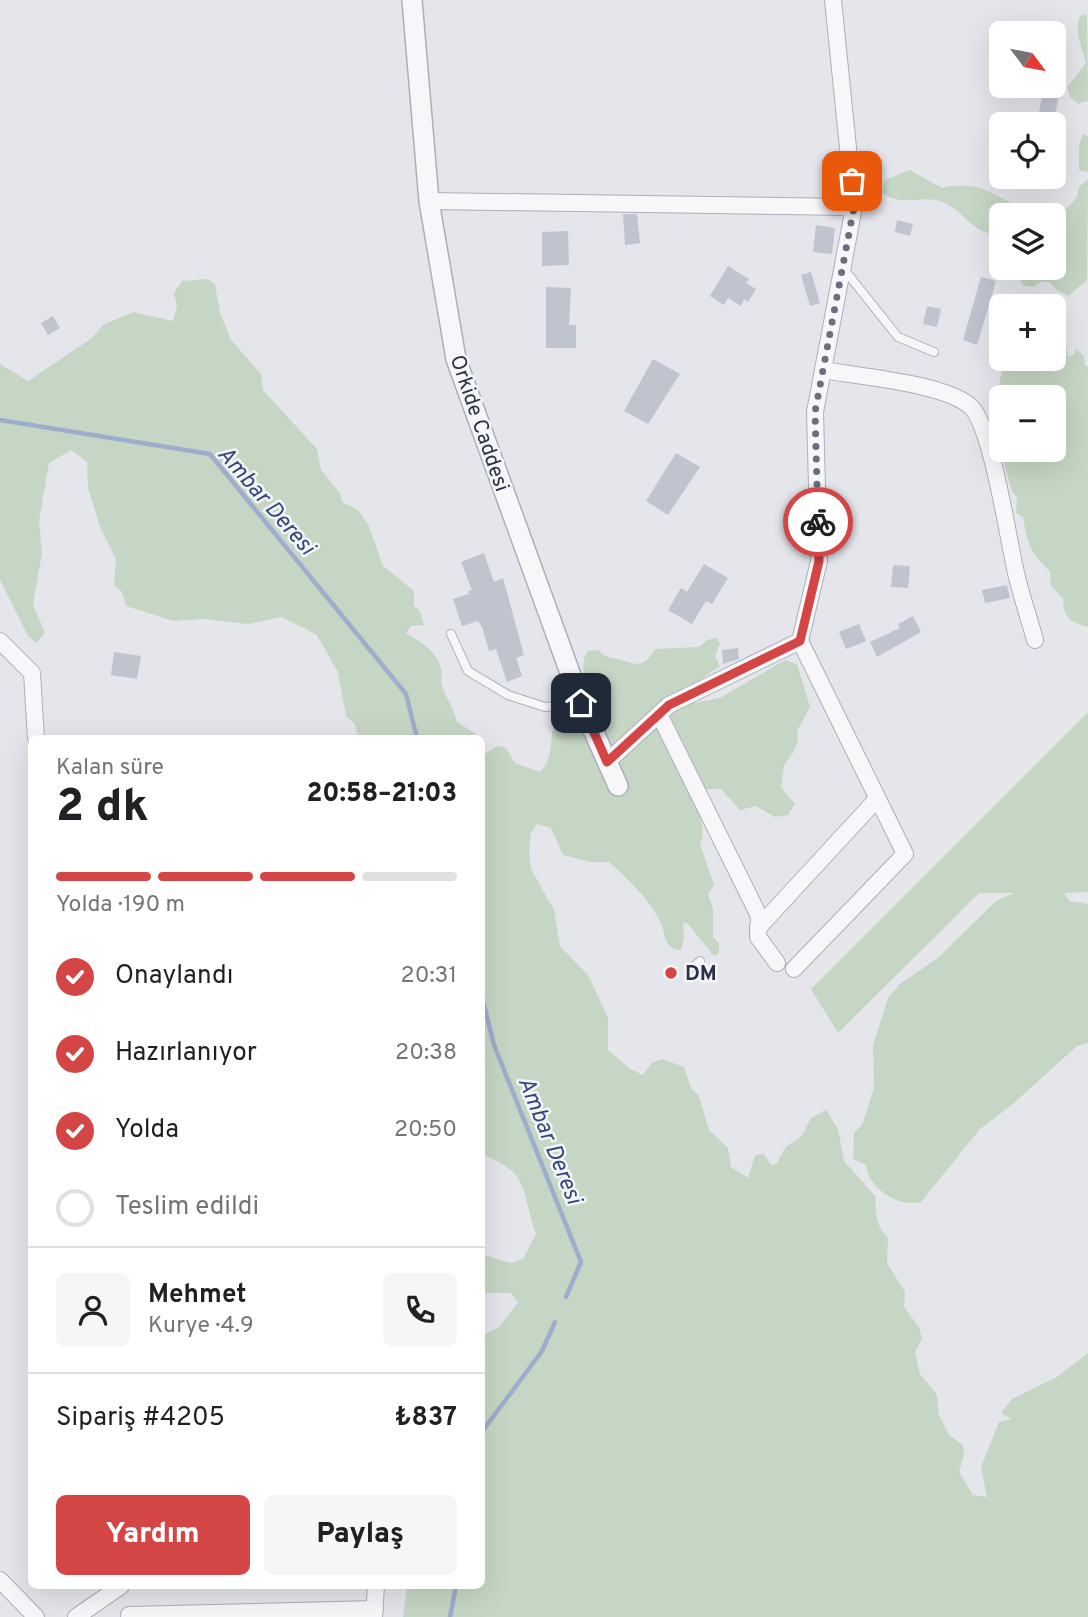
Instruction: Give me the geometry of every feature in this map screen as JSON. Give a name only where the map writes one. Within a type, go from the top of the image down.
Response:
[{"type":"street","name":"Orkide Caddesi","points":[[412,0],[429,201],[456,359],[581,703],[618,786]]},
{"type":"street","points":[[794,969],[905,854],[800,641],[819,561],[815,412],[854,207],[833,0]]},
{"type":"street","points":[[429,201],[854,207]]},
{"type":"street","points":[[823,370],[911,384],[943,393],[971,407],[985,429],[1017,577],[1035,640]]},
{"type":"street","points":[[0,641],[32,673],[36,735]]},
{"type":"street","points":[[607,762],[669,705],[800,641]]},
{"type":"street","points":[[660,714],[759,916],[758,936],[777,963]]},
{"type":"street","points":[[758,928],[877,799]]},
{"type":"street","points":[[0,1580],[36,1617]]},
{"type":"street","points":[[76,1617],[117,1589]]},
{"type":"street","points":[[122,1589],[126,1616],[374,1613],[376,1589]]},
{"type":"lane","points":[[843,268],[898,337],[934,352]]},
{"type":"lane","points":[[451,634],[468,671],[508,695],[545,707],[581,703]]},
{"type":"green space","points":[[1087,14],[1088,101],[1078,104],[1070,97],[1067,87],[1086,63],[1078,28],[1080,16]]},
{"type":"green space","points":[[1083,134],[1088,136],[1088,172],[1079,170],[1079,145]]},
{"type":"green space","points":[[910,170],[942,188],[975,187],[1012,203],[989,203],[989,234],[940,201],[903,200],[888,196],[882,192],[885,180]]},
{"type":"green space","points":[[1088,179],[1087,280],[1068,296],[1055,289],[1051,283],[1043,281],[1033,287],[1022,285],[1021,280],[1066,280],[1066,208],[1076,197],[1079,187]]},
{"type":"green space","points":[[207,279],[215,284],[220,313],[231,340],[261,374],[263,390],[317,449],[321,470],[340,493],[342,502],[358,510],[368,524],[383,566],[414,591],[414,606],[420,611],[424,625],[411,626],[406,633],[435,656],[442,672],[443,690],[457,722],[476,735],[358,735],[354,723],[346,716],[338,672],[317,635],[281,617],[248,624],[204,619],[173,621],[126,606],[122,592],[114,585],[116,559],[100,527],[88,488],[87,462],[71,450],[49,463],[39,521],[42,553],[33,604],[45,633],[36,643],[28,636],[0,580],[0,364],[28,381],[92,338],[103,325],[133,312],[173,321],[177,306],[174,293],[182,281]]},
{"type":"green space","points":[[1066,345],[1068,356],[1074,355],[1076,349],[1084,356],[1085,366],[1088,366],[1088,627],[1072,621],[1066,615],[1063,598],[1051,586],[1050,571],[1030,547],[1023,517],[1016,513],[1017,498],[1012,491],[1004,462],[1066,462],[1066,385],[999,385],[1002,371],[1066,371]]},
{"type":"green space","points":[[717,638],[720,644],[715,656],[720,666],[701,679],[688,704],[720,698],[785,660],[797,664],[810,707],[797,731],[798,741],[793,753],[784,765],[781,787],[795,804],[788,815],[775,817],[756,806],[740,810],[721,789],[706,789],[696,795],[703,832],[700,844],[714,885],[708,894],[713,910],[713,937],[719,943],[719,953],[714,956],[687,923],[683,923],[684,938],[681,950],[671,947],[650,905],[616,868],[609,862],[591,862],[563,855],[551,828],[537,824],[531,833],[531,869],[554,910],[560,946],[588,975],[608,1018],[608,1050],[630,1069],[643,1075],[652,1063],[662,1059],[684,1067],[691,1088],[699,1096],[709,1130],[728,1148],[731,1167],[748,1178],[755,1155],[764,1154],[771,1165],[776,1164],[786,1147],[801,1137],[811,1118],[826,1110],[838,1129],[844,1161],[876,1197],[877,1219],[888,1238],[887,1263],[905,1292],[904,1307],[919,1327],[922,1339],[915,1352],[920,1374],[937,1395],[939,1415],[949,1435],[963,1445],[964,1455],[959,1472],[973,1495],[987,1497],[981,1467],[999,1422],[1012,1419],[1001,1413],[1012,1399],[1057,1377],[1088,1353],[1088,1617],[403,1617],[407,1589],[485,1589],[485,1334],[499,1327],[518,1302],[511,1293],[485,1293],[485,1255],[511,1263],[523,1259],[536,1234],[517,1176],[485,1156],[485,754],[497,746],[506,748],[515,763],[540,772],[550,754],[557,718],[564,712],[575,709],[590,716],[590,699],[583,667],[587,651],[598,650],[610,658],[639,664],[655,649],[699,647],[707,640]]},
{"type":"green space","points":[[1088,712],[1088,892],[1064,893],[1069,901],[1088,904],[1088,1043],[1077,1046],[1013,1104],[980,1129],[921,1202],[894,1199],[872,1181],[866,1165],[853,1159],[854,1133],[863,1123],[874,1087],[873,1045],[888,998],[900,984],[939,957],[996,901],[1014,893],[979,893],[838,1033],[811,989]]},
{"type":"building","points":[[1042,98],[1058,98],[1056,112],[1039,112]]},
{"type":"building","points":[[623,214],[637,214],[640,243],[625,245]]},
{"type":"building","points":[[897,220],[913,224],[910,236],[895,232]]},
{"type":"building","points":[[816,225],[835,228],[832,254],[813,252]]},
{"type":"building","points":[[568,231],[569,265],[542,266],[542,232]]},
{"type":"building","points":[[728,266],[749,279],[746,283],[756,289],[748,302],[744,299],[741,306],[728,298],[724,305],[710,296]]},
{"type":"building","points":[[811,272],[820,303],[810,306],[801,275]]},
{"type":"building","points":[[981,277],[996,281],[992,294],[989,294],[989,305],[977,345],[963,340]]},
{"type":"building","points":[[546,287],[571,288],[569,325],[576,325],[576,348],[546,348]]},
{"type":"building","points":[[927,306],[941,309],[937,327],[923,324]]},
{"type":"building","points":[[53,316],[60,328],[48,335],[41,323]]},
{"type":"building","points":[[653,359],[680,374],[648,424],[624,411]]},
{"type":"building","points":[[676,453],[700,467],[668,515],[646,501]]},
{"type":"building","points":[[484,553],[494,582],[503,578],[524,655],[516,658],[522,676],[507,682],[496,649],[489,651],[482,627],[478,621],[462,626],[453,599],[469,594],[468,591],[472,590],[461,562]]},
{"type":"building","points":[[704,564],[728,578],[712,604],[706,601],[692,624],[668,610],[681,588],[687,592]]},
{"type":"building","points":[[893,565],[910,566],[908,588],[891,587]]},
{"type":"building","points":[[1007,585],[1010,598],[985,603],[982,590]]},
{"type":"building","points":[[913,616],[921,632],[877,657],[870,642],[900,628],[898,624]]},
{"type":"building","points":[[859,624],[866,641],[846,649],[839,632]]},
{"type":"building","points":[[738,648],[739,659],[723,664],[722,650]]},
{"type":"building","points":[[114,652],[141,656],[137,679],[111,675]]},
{"type":"waterway","name":"Ambar Deresi","points":[[0,420],[210,454],[406,694],[416,735]]},
{"type":"waterway","name":"Ambar Deresi","points":[[485,1009],[494,1045],[581,1262],[566,1297]]},
{"type":"waterway","name":"Ambar Deresi","points":[[485,1428],[542,1351],[555,1322]]},
{"type":"waterway","name":"Ambar Deresi","points":[[450,1617],[455,1589]]},
{"type":"way so far","points":[[818,522],[815,412],[854,207],[852,181]]},
{"type":"place","name":"DM","points":[[671,973]]},
{"type":"route","points":[[581,703],[607,762],[669,705],[800,641],[819,561],[818,522]]}]
